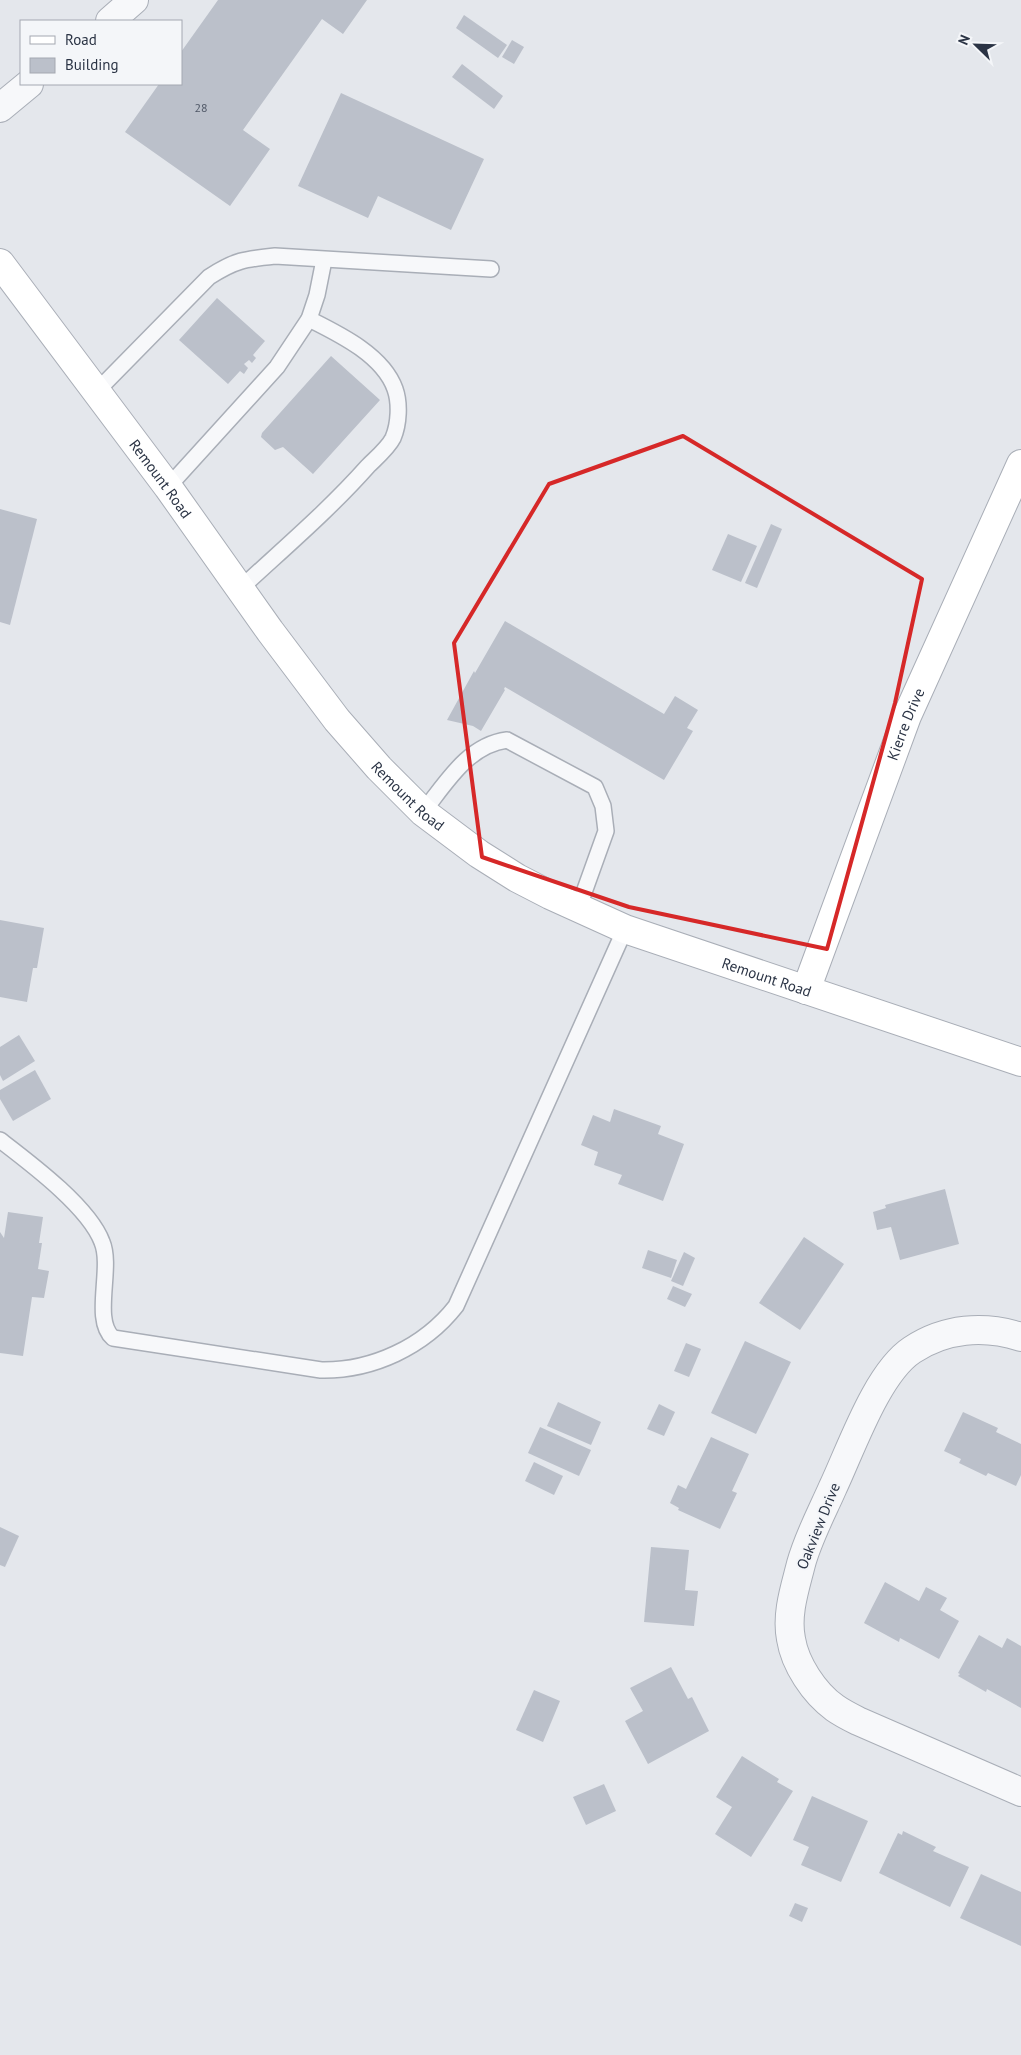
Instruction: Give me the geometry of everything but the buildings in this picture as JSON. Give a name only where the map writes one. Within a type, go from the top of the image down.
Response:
[{"type":"street","points":[[111,20],[134,0]]},
{"type":"street","points":[[0,108],[29,85]]},
{"type":"street","name":"Remount Road","points":[[0,263],[168,487],[240,589],[337,720],[379,768],[423,812],[479,854],[509,873],[578,908],[625,929],[1021,1062]]},
{"type":"street","name":"Kierre Drive","points":[[806,990],[907,716],[1021,464]]},
{"type":"street","name":"Oakview Drive","points":[[1021,1337],[987,1329],[957,1332],[925,1342],[910,1351],[896,1365],[876,1395],[811,1538],[801,1563],[788,1624],[793,1648],[798,1660],[816,1690],[835,1708],[858,1721],[1021,1792]]},
{"type":"lane","points":[[96,392],[209,277],[229,264],[250,258],[275,256],[491,269]]},
{"type":"lane","points":[[168,487],[277,367],[309,319],[318,294],[324,260]]},
{"type":"lane","points":[[240,589],[348,489],[392,439],[398,423],[398,404],[395,388],[380,365],[360,348],[309,319]]},
{"type":"lane","points":[[423,812],[465,760],[482,747],[495,741],[507,740],[595,788],[604,806],[606,830],[578,908]]},
{"type":"lane","points":[[0,1140],[77,1207],[102,1240],[106,1256],[104,1318],[106,1329],[113,1338],[321,1370],[341,1371],[372,1364],[424,1337],[449,1315],[456,1306],[625,929]]},
{"type":"highlighted area","points":[[683,436],[922,579],[895,703],[827,949],[629,907],[482,857],[454,643],[549,484]]}]
